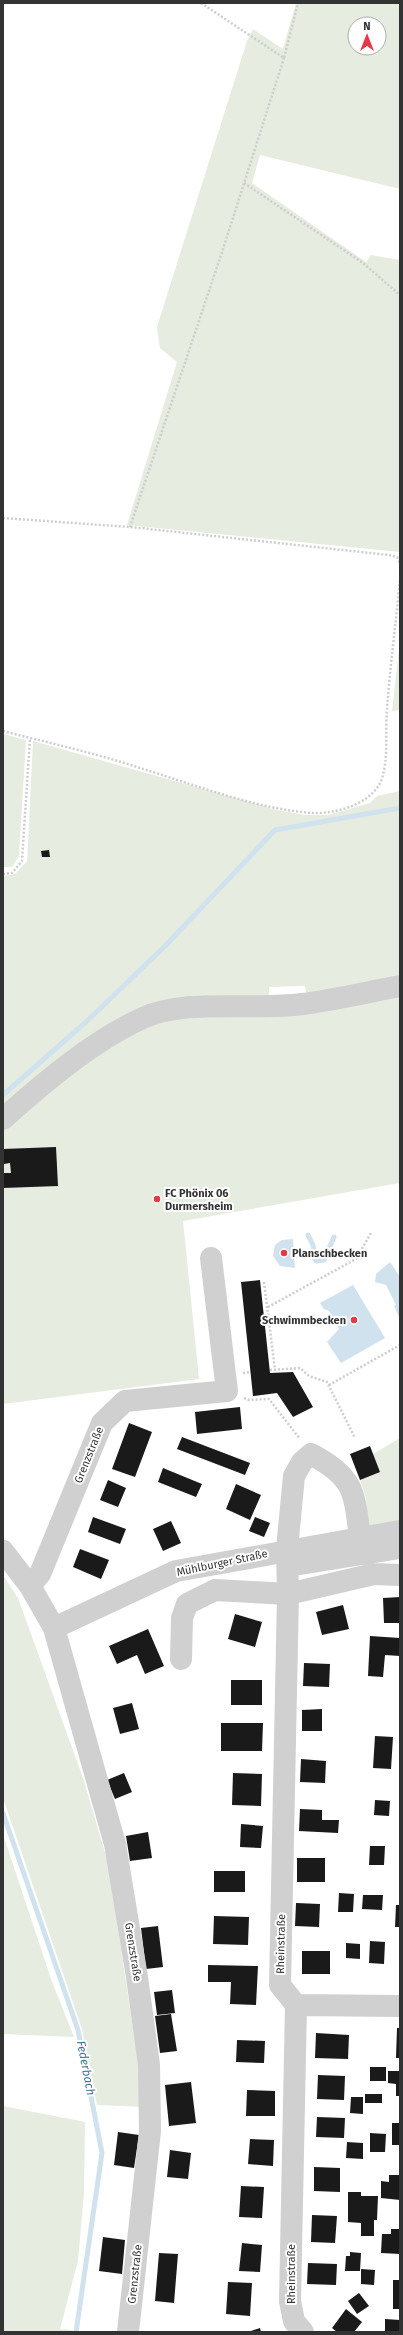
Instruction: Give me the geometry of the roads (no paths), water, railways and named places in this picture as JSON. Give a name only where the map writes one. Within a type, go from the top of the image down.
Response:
[{"type":"street","points":[[3,1119],[40,1086],[106,1039],[143,1018],[178,1008],[301,1004],[400,986]]},
{"type":"street","name":"Grenzstraße","points":[[30,1586],[40,1574],[102,1423],[125,1401],[227,1390],[218,1267]]},
{"type":"street","name":"Rheinstraße","points":[[303,2332],[294,2321],[290,2301],[296,2005],[280,1985],[288,1594],[287,1549],[294,1476],[302,1462],[311,1454],[346,1479],[355,1498],[360,1538]]},
{"type":"street","name":"Mühlburger Straße","points":[[54,1628],[176,1571],[287,1549],[400,1531]]},
{"type":"street","points":[[287,1549],[300,1564],[400,1548]]},
{"type":"street","name":"Grenzstraße","points":[[3,1551],[30,1586],[54,1628],[116,1844],[149,2065],[150,2131],[128,2332]]},
{"type":"street","points":[[181,1659],[182,1618],[187,1604],[215,1590],[288,1594],[374,1574],[400,1575]]},
{"type":"street","points":[[296,2005],[400,2006]]},
{"type":"water","name":"Planschbecken","points":[[293,1239],[295,1268],[280,1266],[273,1256],[275,1245],[282,1240]]},
{"type":"water","points":[[390,1262],[400,1277],[400,1319],[394,1306],[396,1305],[386,1285],[375,1282],[376,1274]]},
{"type":"water","name":"Schwimmbecken","points":[[353,1285],[385,1338],[341,1363],[327,1342],[339,1329],[329,1311],[324,1309],[320,1303]]},
{"type":"waterway","points":[[3,1095],[87,1021],[165,946],[275,830],[400,808]]},
{"type":"waterway","points":[[294,1255],[307,1255],[314,1251],[308,1235]]},
{"type":"waterway","points":[[311,1254],[316,1261],[324,1260],[334,1237]]},
{"type":"waterway","name":"Federbach","points":[[3,1813],[78,2030],[102,2153],[76,2332]]},
{"type":"place","name":"FC Phönix 06 Durmersheim","points":[[157,1199]]},
{"type":"place","name":"Planschbecken","points":[[284,1253]]},
{"type":"place","name":"Schwimmbecken","points":[[354,1320]]}]
